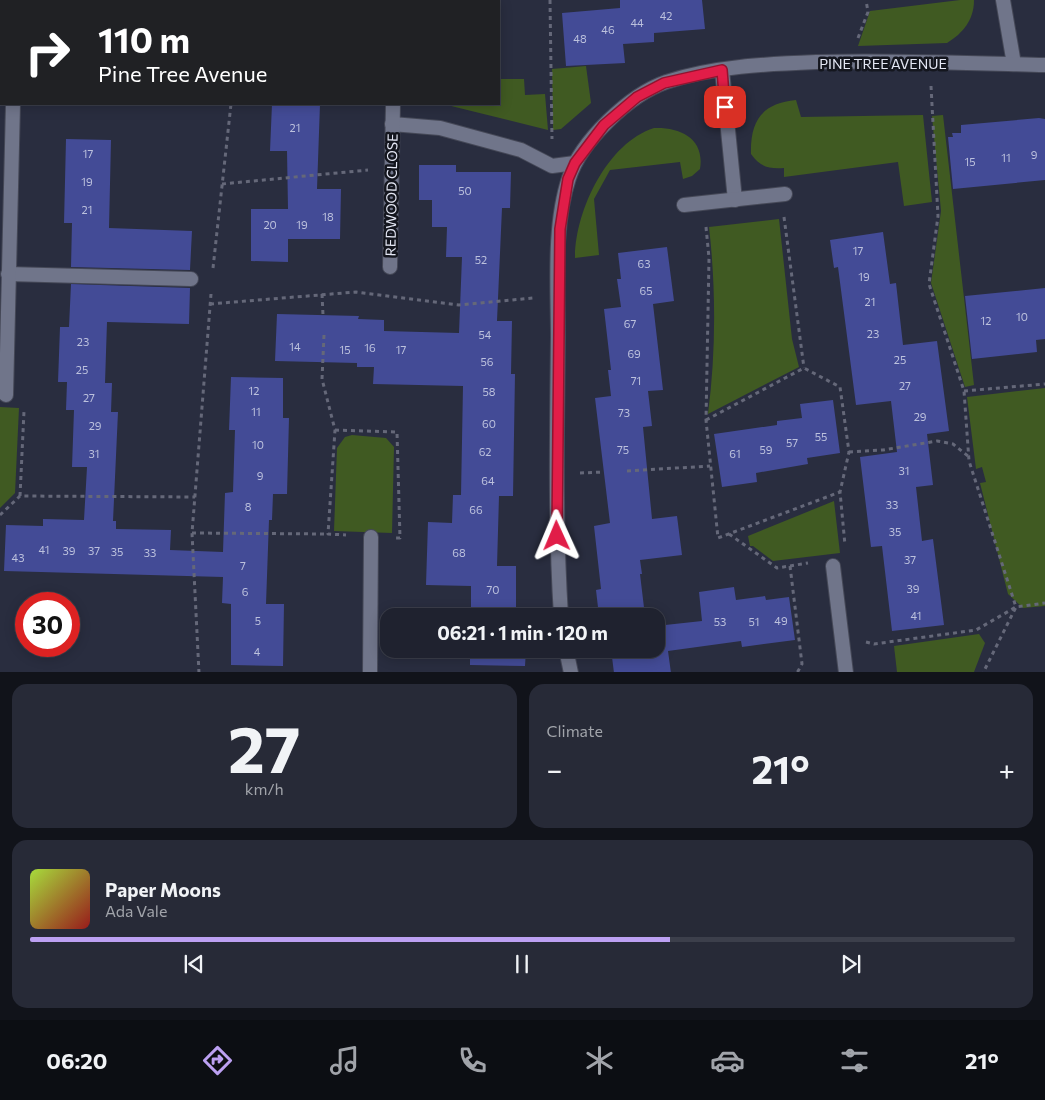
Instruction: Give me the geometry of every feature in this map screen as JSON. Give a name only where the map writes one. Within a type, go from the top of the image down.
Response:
[{"type":"street","points":[[1003,0],[1014,64]]},
{"type":"street","name":"PINE TREE AVENUE","points":[[561,608],[557,518],[560,229],[568,179],[575,163],[604,125],[637,97],[664,83],[722,70],[786,63],[863,61],[1045,65]]},
{"type":"street","points":[[722,70],[734,200]]},
{"type":"street","points":[[6,395],[8,274],[5,169],[13,105]]},
{"type":"street","name":"REDWOOD CLOSE","points":[[390,267],[393,105]]},
{"type":"street","name":"REDWOOD CLOSE","points":[[392,124],[440,128],[521,150],[552,166]]},
{"type":"street","points":[[552,166],[575,163]]},
{"type":"street","points":[[684,206],[785,194]]},
{"type":"street","points":[[8,274],[190,279]]},
{"type":"street","points":[[370,672],[371,537]]},
{"type":"street","points":[[833,566],[846,672]]},
{"type":"street","points":[[568,658],[571,672]]},
{"type":"path","points":[[550,0],[552,166]]},
{"type":"path","points":[[863,61],[855,46],[868,12],[866,0]]},
{"type":"path","points":[[930,63],[938,216],[929,284],[964,392],[968,456],[1016,607],[983,672]]},
{"type":"path","points":[[213,276],[231,105]]},
{"type":"path","points":[[222,184],[392,167]]},
{"type":"path","points":[[774,217],[784,216],[804,368]]},
{"type":"path","points":[[706,222],[709,258],[706,420],[718,538],[840,492]]},
{"type":"path","points":[[199,672],[192,533],[212,285]]},
{"type":"path","points":[[210,304],[356,292],[459,305],[558,296]]},
{"type":"path","points":[[322,294],[324,315]]},
{"type":"path","points":[[324,335],[322,379],[334,430],[328,534]]},
{"type":"path","points":[[706,420],[804,368]]},
{"type":"path","points":[[804,368],[840,387],[849,452],[840,492],[845,548]]},
{"type":"path","points":[[964,392],[1045,384]]},
{"type":"path","points":[[20,496],[24,405]]},
{"type":"path","points":[[192,533],[328,534],[400,538],[397,432],[334,430]]},
{"type":"path","points":[[849,452],[884,450],[937,441],[953,444],[968,456]]},
{"type":"path","points":[[627,471],[710,466]]},
{"type":"path","points":[[0,515],[20,496],[194,497]]},
{"type":"path","points":[[729,534],[777,568],[815,562]]},
{"type":"path","points":[[790,566],[802,664],[797,672]]},
{"type":"path","points":[[842,644],[863,641],[874,644],[976,630],[1016,607],[1045,603]]},
{"type":"green space","points":[[974,0],[972,14],[963,30],[947,43],[858,46],[870,11]]},
{"type":"green space","points":[[586,66],[591,103],[561,129],[553,130],[552,69]]},
{"type":"green space","points":[[500,79],[524,79],[525,95],[545,94],[548,130],[447,105],[500,105]]},
{"type":"green space","points":[[796,100],[801,117],[923,115],[932,202],[904,206],[898,162],[784,177],[784,168],[769,167],[758,162],[751,154],[751,142],[756,123],[767,109]]},
{"type":"green space","points":[[943,115],[974,385],[965,387],[931,283],[941,211],[932,116]]},
{"type":"green space","points":[[654,128],[673,130],[689,137],[699,150],[701,159],[700,169],[692,176],[683,179],[680,162],[610,170],[594,199],[599,255],[575,258],[576,240],[581,220],[597,181],[608,163],[622,148],[637,136]]},
{"type":"green space","points":[[779,219],[792,339],[799,367],[708,414],[713,368],[714,320],[713,273],[709,227]]},
{"type":"green space","points":[[1045,388],[1045,606],[1023,608],[1008,594],[980,483],[986,482],[982,467],[976,469],[967,397]]},
{"type":"green space","points":[[0,407],[19,408],[15,493],[0,508]]},
{"type":"green space","points":[[352,435],[386,438],[394,447],[392,533],[334,531],[337,448],[345,437]]},
{"type":"green space","points":[[834,501],[840,553],[773,561],[753,546],[750,546],[748,536]]},
{"type":"green space","points":[[979,634],[985,643],[974,672],[897,672],[894,646]]},
{"type":"building","points":[[620,0],[702,0],[705,29],[654,33],[654,42],[623,44],[625,63],[566,66],[562,13],[620,8]]},
{"type":"building","points":[[272,105],[320,105],[317,189],[341,189],[340,239],[288,239],[288,262],[251,261],[251,209],[288,209],[287,151],[270,151]]},
{"type":"building","points":[[1045,119],[1045,180],[953,189],[948,137],[953,137],[952,133],[961,133],[961,125]]},
{"type":"building","points":[[66,139],[111,140],[109,228],[192,231],[190,270],[71,267],[72,223],[64,223]]},
{"type":"building","points":[[419,165],[456,165],[456,172],[511,172],[510,208],[502,208],[497,321],[512,321],[511,374],[515,374],[513,496],[499,496],[497,566],[516,566],[516,608],[471,608],[471,586],[426,585],[428,522],[452,523],[453,495],[461,495],[463,386],[373,384],[374,367],[357,367],[357,363],[275,361],[277,314],[359,316],[358,319],[384,320],[384,331],[459,333],[462,257],[446,257],[447,227],[432,227],[432,200],[419,200]]},
{"type":"building","points":[[883,232],[890,284],[896,283],[903,345],[937,341],[949,431],[927,434],[933,485],[916,487],[922,541],[933,539],[944,625],[892,631],[882,546],[871,547],[860,457],[897,452],[891,401],[856,405],[838,267],[834,268],[830,240]]},
{"type":"building","points":[[667,247],[674,301],[653,304],[663,390],[648,391],[652,426],[643,427],[652,519],[677,516],[682,555],[640,560],[644,608],[598,608],[596,590],[601,589],[594,526],[610,523],[595,398],[611,396],[608,370],[611,370],[604,309],[621,307],[617,279],[621,279],[618,253]]},
{"type":"building","points":[[71,284],[190,288],[189,324],[107,322],[105,383],[112,383],[111,412],[118,412],[113,521],[116,521],[116,529],[171,530],[170,550],[223,552],[225,493],[233,492],[235,430],[229,430],[231,377],[283,378],[283,418],[289,418],[287,494],[273,494],[272,520],[269,520],[266,604],[284,604],[283,666],[231,665],[231,604],[222,603],[223,577],[4,571],[6,525],[43,526],[43,519],[84,520],[87,467],[72,467],[74,410],[66,410],[67,382],[58,382],[60,327],[69,327]]},
{"type":"building","points":[[1045,288],[1045,339],[1036,340],[1037,352],[972,359],[965,296]]},
{"type":"building","points":[[833,400],[840,453],[807,458],[808,464],[756,473],[757,482],[722,487],[714,434],[777,425],[777,421],[802,418],[800,404]]},
{"type":"building","points":[[734,587],[736,600],[765,596],[766,600],[789,597],[795,640],[742,647],[741,641],[668,651],[671,672],[614,672],[612,658],[665,658],[665,625],[702,621],[699,592]]},
{"type":"building","points":[[470,658],[525,658],[525,666],[470,665]]},
{"type":"route","points":[[557,536],[557,378],[560,229],[568,179],[575,163],[604,125],[637,97],[664,83],[692,75],[722,70],[725,107]]}]
